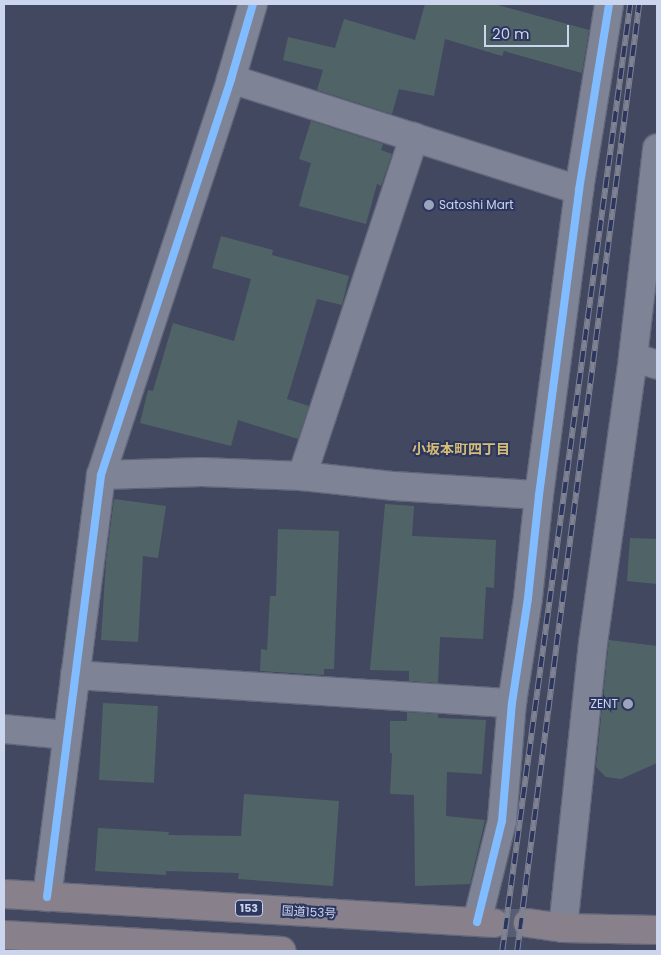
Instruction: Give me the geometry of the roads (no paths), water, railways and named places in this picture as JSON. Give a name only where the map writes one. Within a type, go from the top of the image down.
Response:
[{"type":"highway","name":"国道153号","points":[[4,894],[485,922]]},
{"type":"highway","points":[[528,923],[563,928],[657,930]]},
{"type":"highway","points":[[4,935],[38,945],[282,951]]},
{"type":"street","points":[[47,896],[66,735],[101,475],[232,79],[253,4]]},
{"type":"street","points":[[485,922],[502,821],[512,703],[528,598],[539,494],[579,190],[609,4]]},
{"type":"street","points":[[232,79],[579,190]]},
{"type":"street","points":[[302,476],[414,136]]},
{"type":"street","points":[[563,928],[593,643],[645,361],[657,148]]},
{"type":"street","points":[[101,475],[202,472],[302,476],[394,486],[539,494]]},
{"type":"street","points":[[75,676],[512,703]]},
{"type":"street","points":[[4,729],[66,735]]},
{"type":"tunnel","points":[[494,923],[528,923]]},
{"type":"railway","points":[[502,951],[630,4]]},
{"type":"railway","points":[[517,951],[639,4]]},
{"type":"place","name":"Satoshi Mart","points":[[429,205]]},
{"type":"place","name":"ZENT","points":[[628,704]]},
{"type":"district","name":"小坂本町四丁目","points":[[461,449]]}]
